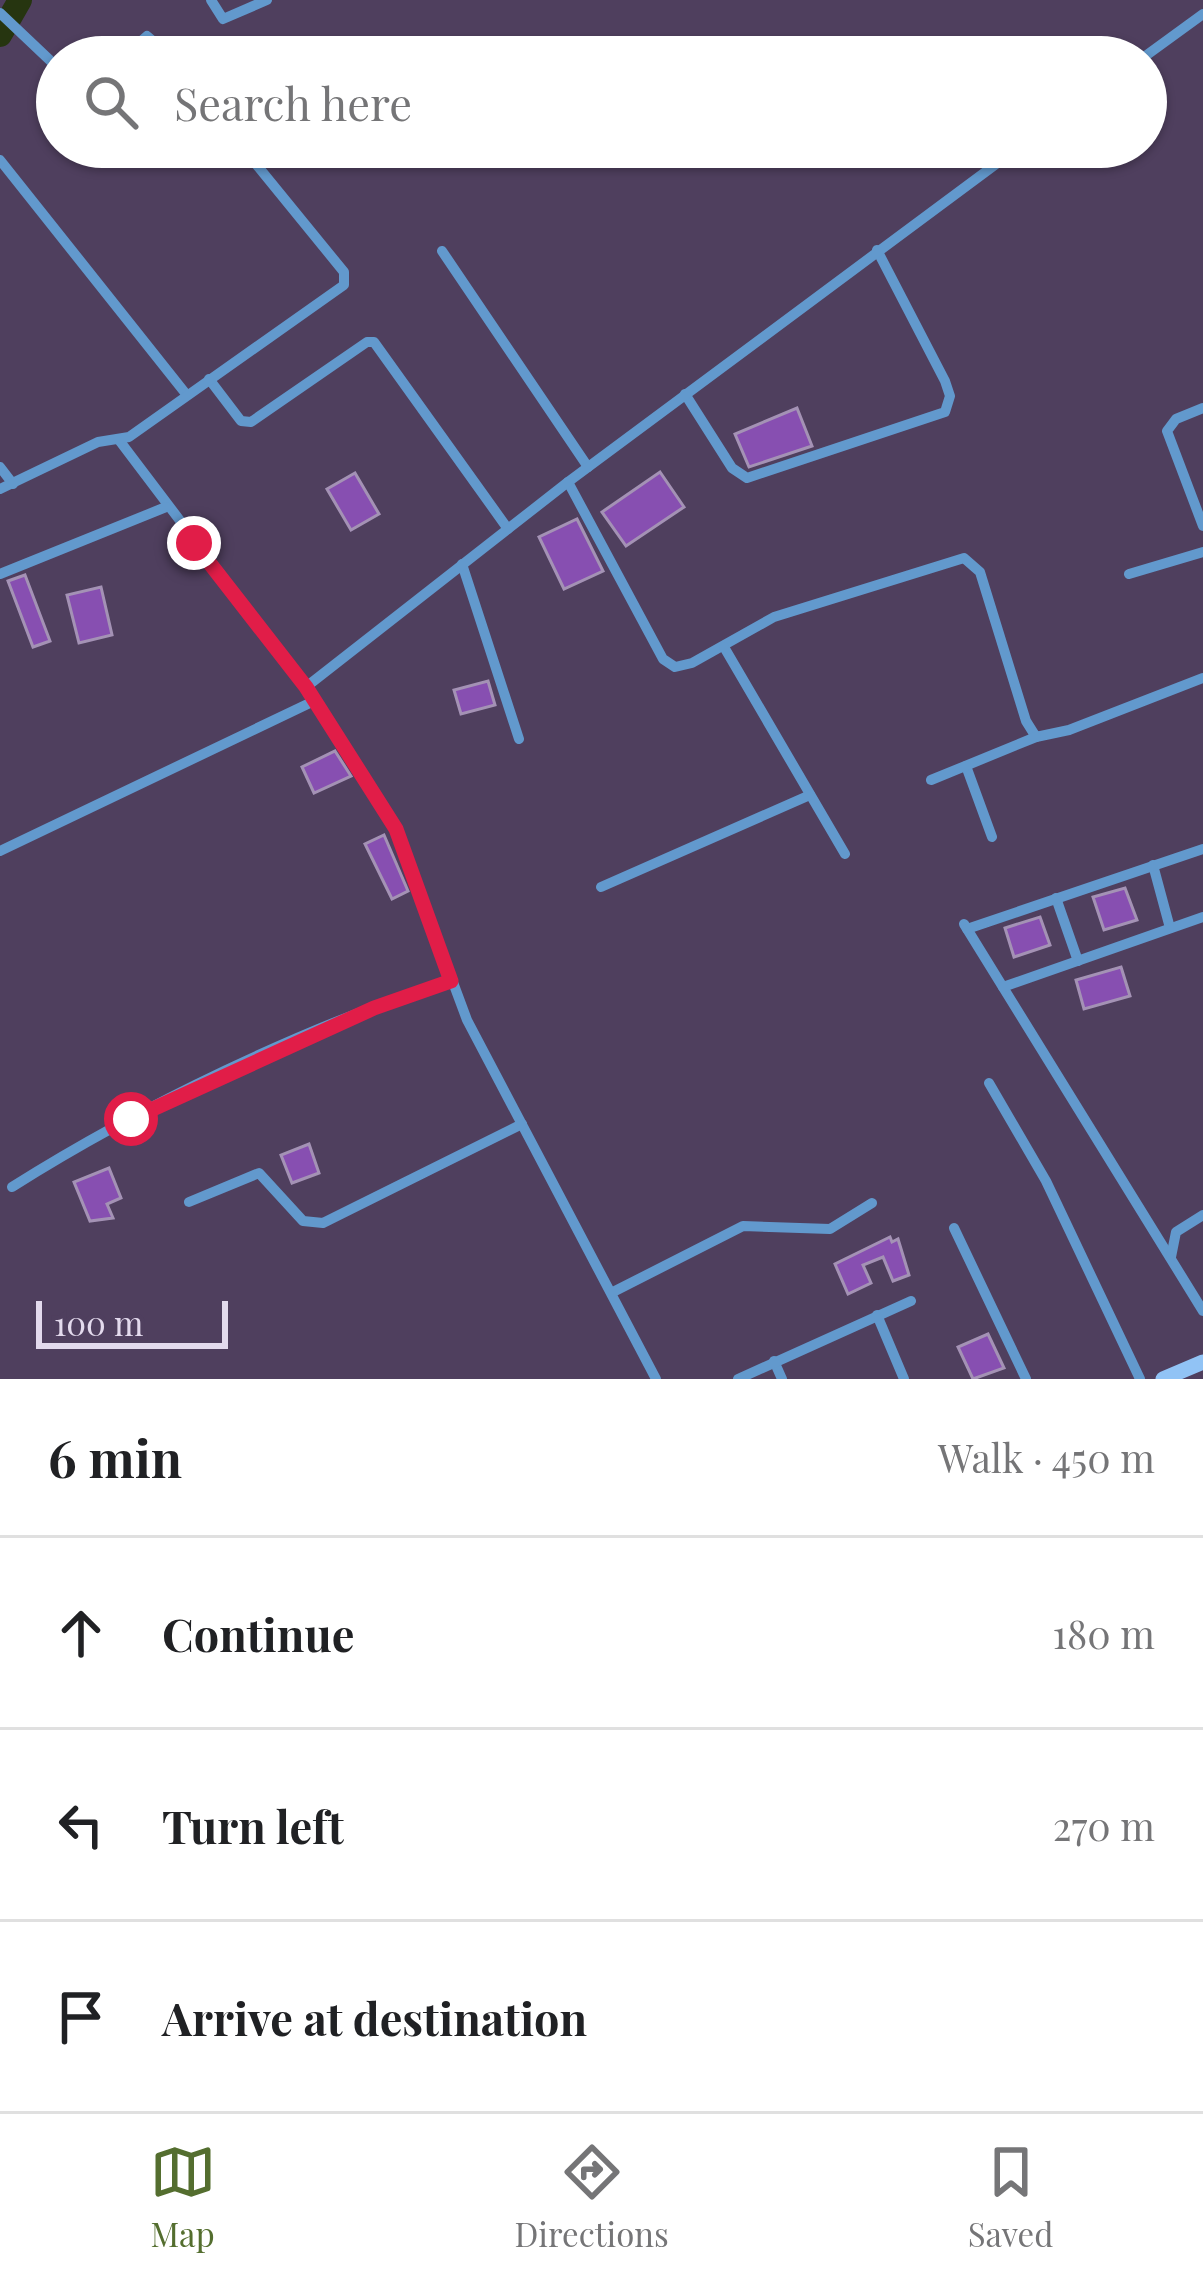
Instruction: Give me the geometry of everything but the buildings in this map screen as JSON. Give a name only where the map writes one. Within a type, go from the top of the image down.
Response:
[{"type":"street","points":[[211,0],[223,19],[231,19],[266,0]]},
{"type":"street","points":[[0,13],[36,47]]},
{"type":"street","points":[[1167,40],[1203,14]]},
{"type":"street","points":[[0,160],[187,394]]},
{"type":"street","points":[[0,489],[98,442],[119,440],[338,292],[346,279],[259,168]]},
{"type":"street","points":[[306,687],[568,482],[990,168]]},
{"type":"street","points":[[685,394],[732,468],[747,478],[945,412],[950,396],[946,380],[877,250]]},
{"type":"street","points":[[442,251],[588,467]]},
{"type":"street","points":[[209,380],[241,421],[251,422],[367,342],[374,342],[508,529]]},
{"type":"street","points":[[1203,409],[1176,418],[1166,431],[1203,526]]},
{"type":"street","points":[[119,440],[306,687],[396,829],[451,981],[656,1379]]},
{"type":"street","points":[[0,466],[13,484]]},
{"type":"street","points":[[568,482],[663,659],[682,668],[774,617],[830,596],[970,559],[980,572],[1026,721],[1036,737]]},
{"type":"street","points":[[0,574],[166,507]]},
{"type":"street","points":[[1129,574],[1203,552]]},
{"type":"street","points":[[462,564],[519,739]]},
{"type":"street","points":[[724,646],[845,854]]},
{"type":"street","points":[[931,780],[1203,678]]},
{"type":"street","points":[[0,850],[314,700]]},
{"type":"street","points":[[966,766],[992,837]]},
{"type":"street","points":[[601,887],[811,795]]},
{"type":"street","points":[[1203,849],[966,927],[1203,1311]]},
{"type":"street","points":[[1153,865],[1171,928]]},
{"type":"street","points":[[1056,898],[1078,961]]},
{"type":"street","points":[[1003,987],[1203,917]]},
{"type":"street","points":[[13,1187],[164,1102],[374,1008],[451,981]]},
{"type":"street","points":[[989,1083],[1046,1181],[1140,1379]]},
{"type":"street","points":[[189,1202],[259,1173],[303,1221],[323,1223],[522,1124]]},
{"type":"street","points":[[613,1292],[742,1226],[830,1229],[872,1203]]},
{"type":"street","points":[[1171,1257],[1175,1232],[1203,1215]]},
{"type":"street","points":[[954,1228],[1025,1379]]},
{"type":"street","points":[[738,1379],[911,1300]]},
{"type":"street","points":[[877,1315],[904,1379]]},
{"type":"street","points":[[774,1361],[782,1379]]},
{"type":"street","points":[[1163,1379],[1203,1362]]},
{"type":"waterway","points":[[0,35],[20,0]]},
{"type":"route","points":[[131,1119],[374,1008],[451,981],[396,829],[306,687],[194,543]]}]
